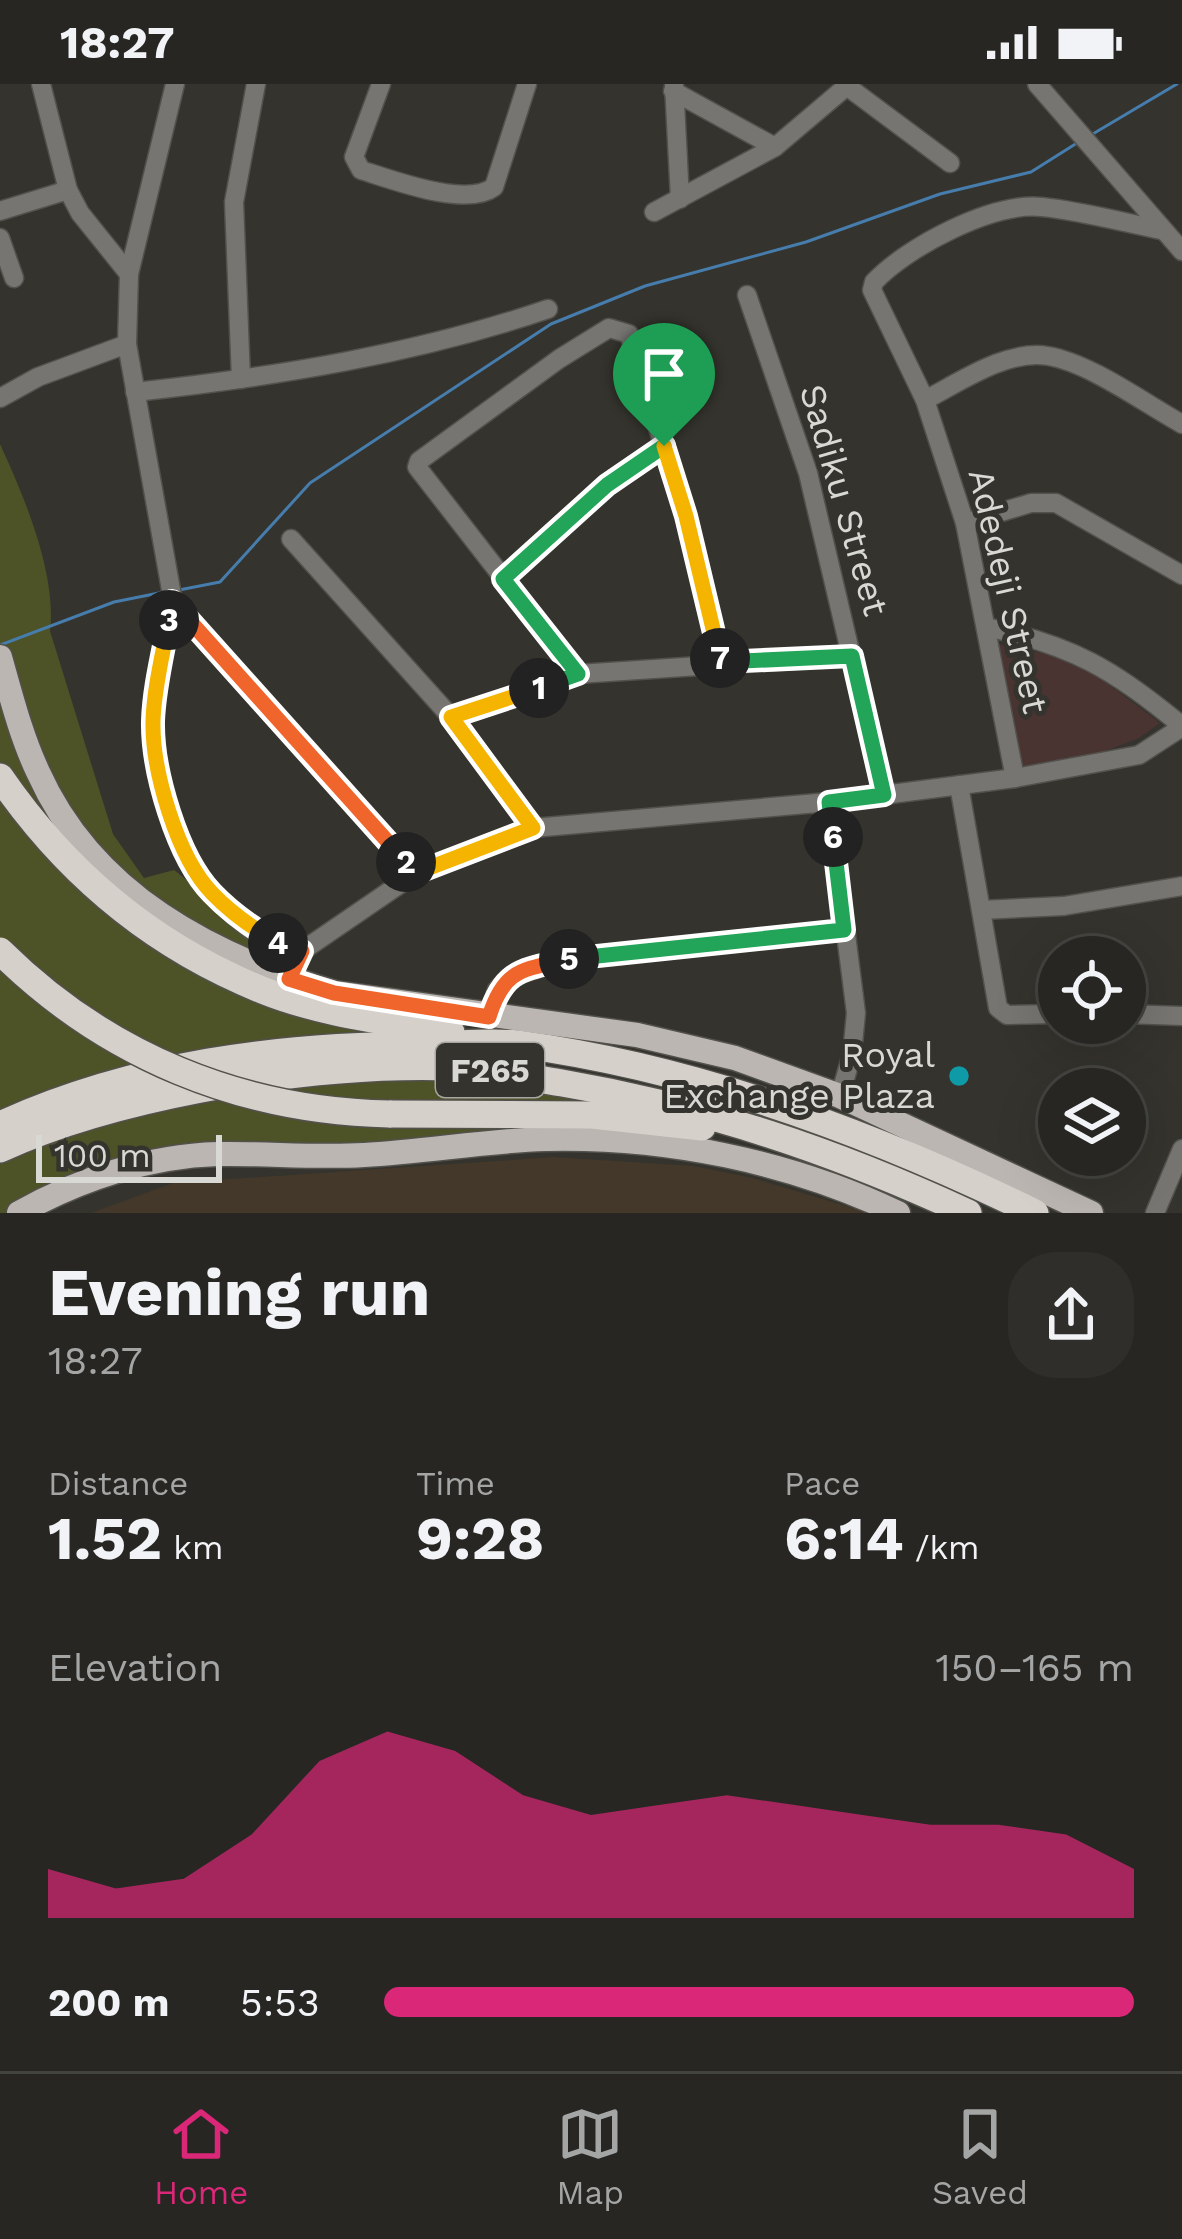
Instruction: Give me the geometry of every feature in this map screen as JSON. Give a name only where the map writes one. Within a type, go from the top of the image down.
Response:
[{"type":"highway","points":[[0,777],[63,858],[126,914],[188,955],[265,991],[304,1002],[514,1044]]},
{"type":"highway","points":[[0,951],[85,1023],[167,1067],[284,1104],[346,1113],[592,1115],[676,1123],[754,1136],[878,1171]]},
{"type":"highway","name":"F265","points":[[0,1125],[143,1075],[257,1054],[347,1045],[514,1044],[672,1075],[801,1114],[1035,1213]]},
{"type":"highway","name":"F265","points":[[0,1149],[78,1119],[254,1078],[341,1069],[454,1067],[649,1097],[758,1128],[878,1171],[968,1213]]},
{"type":"main road","points":[[0,658],[38,773],[64,820],[100,866],[140,902],[182,930],[289,979],[353,996],[638,1035],[735,1058],[840,1096],[1091,1213]]},
{"type":"main road","points":[[19,1213],[92,1179],[162,1160],[214,1154],[361,1155],[544,1139],[626,1141],[754,1160],[898,1213]]},
{"type":"street","points":[[41,84],[68,190],[80,213],[128,274]]},
{"type":"street","points":[[175,84],[128,274],[127,344],[172,601],[153,720],[157,765],[175,825],[209,891],[244,923],[276,943],[302,951]]},
{"type":"street","points":[[241,379],[234,202],[256,84]]},
{"type":"street","points":[[381,84],[355,164],[423,190],[484,194],[494,187],[527,84]]},
{"type":"street","points":[[1036,84],[1182,251]]},
{"type":"street","points":[[654,212],[775,147],[845,85],[950,163]]},
{"type":"street","points":[[674,88],[775,147]]},
{"type":"street","points":[[674,88],[680,200]]},
{"type":"street","points":[[0,212],[68,190]]},
{"type":"street","name":"Adedeji Street","points":[[1015,778],[965,523],[925,400],[872,290],[880,276],[945,233],[992,214],[1040,207],[1161,230]]},
{"type":"street","points":[[0,238],[14,278]]},
{"type":"street","name":"Sadiku Street","points":[[747,295],[808,473],[884,795]]},
{"type":"street","points":[[135,392],[241,379],[456,338],[548,310]]},
{"type":"street","points":[[578,674],[419,472],[418,461],[609,328],[629,334],[686,516],[721,662]]},
{"type":"street","points":[[0,398],[38,376],[127,344]]},
{"type":"street","points":[[925,400],[989,368],[1014,359],[1046,356],[1086,371],[1182,424]]},
{"type":"street","points":[[503,579],[607,485],[664,446]]},
{"type":"street","points":[[965,523],[1031,503],[1056,503],[1182,575]]},
{"type":"street","points":[[291,539],[451,717],[533,828]]},
{"type":"street","points":[[172,601],[416,873]]},
{"type":"street","points":[[289,979],[302,951],[416,873],[533,828],[829,802],[1015,778],[1138,754],[1182,727],[1139,689],[1097,663],[1046,640],[986,627]]},
{"type":"street","points":[[451,717],[578,674],[852,656]]},
{"type":"street","points":[[959,785],[998,1008],[1007,1015],[1038,1014]]},
{"type":"street","points":[[829,802],[856,1013],[852,1054],[840,1096]]},
{"type":"street","points":[[981,910],[1064,906],[1182,886]]},
{"type":"street","points":[[489,1017],[497,990],[510,977],[568,959],[844,930]]},
{"type":"street","points":[[1146,1015],[1182,1016]]},
{"type":"street","points":[[1155,1213],[1182,1149]]},
{"type":"shaded area","points":[[998,644],[1051,655],[1100,678],[1160,723],[1139,738],[1090,757],[1065,757],[1066,764],[1028,770],[1017,766]]},
{"type":"shaded area","points":[[554,1157],[694,1166],[753,1178],[869,1213],[91,1213],[173,1183]]},
{"type":"green space","points":[[0,444],[44,560],[50,631],[113,834],[144,878],[174,870],[386,1034],[587,1101],[610,1141],[260,1149],[30,1198],[0,1213]]},
{"type":"waterway","points":[[1091,135],[1177,84]]},
{"type":"waterway","points":[[179,590],[220,582],[310,483],[551,324],[645,286],[806,242],[940,194],[1031,172],[1077,143]]},
{"type":"waterway","points":[[0,645],[114,602],[164,592]]},
{"type":"place","name":"Royal Exchange Plaza","points":[[959,1076]]},
{"type":"route","points":[[664,446],[721,662],[852,656],[884,795],[829,802],[844,930],[568,959],[510,977],[497,990],[489,1017],[334,993],[289,979],[302,951],[276,943],[244,923],[209,891],[175,825],[157,765],[153,720],[172,601],[416,873],[533,828],[451,717],[578,674],[503,579],[607,485],[664,446]]}]
